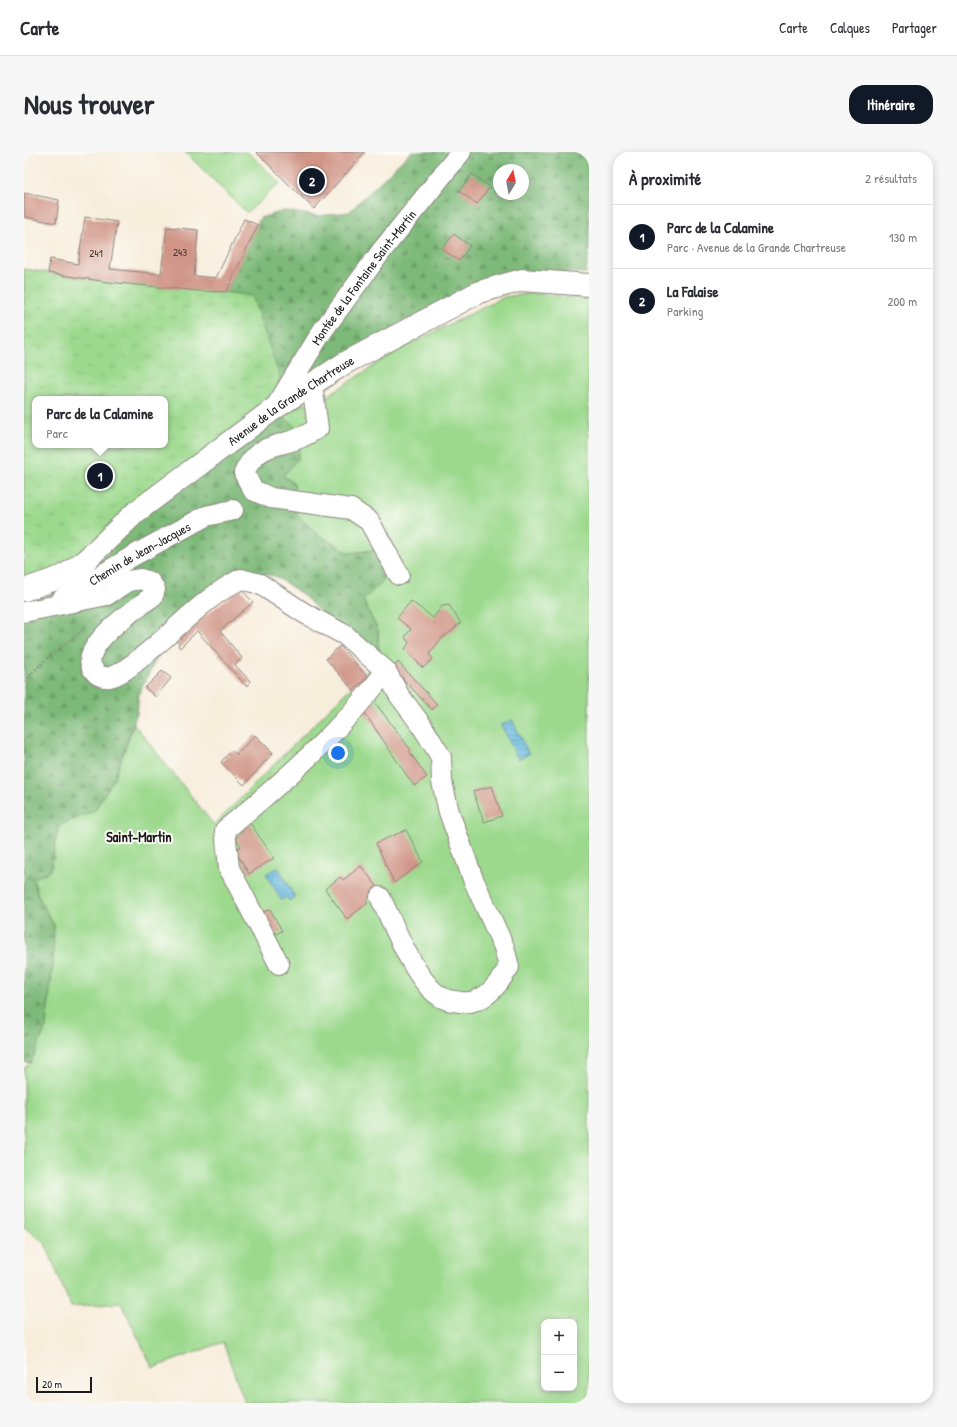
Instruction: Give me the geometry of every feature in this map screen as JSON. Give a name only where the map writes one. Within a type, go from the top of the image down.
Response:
[{"type":"main road","name":"Avenue de la Grande Chartreuse","points":[[24,590],[64,576],[81,564],[136,512],[275,408],[345,363],[479,292],[522,280],[589,285]]},
{"type":"street","name":"Montée de la Fontaine Saint-Martin","points":[[275,408],[323,330],[383,249],[461,152]]},
{"type":"street","points":[[312,384],[318,428],[302,437],[273,445],[250,460],[244,473],[253,490],[271,498],[351,509],[369,521],[399,575]]},
{"type":"street","name":"Chemin de Jean-Jacques","points":[[50,607],[131,557],[206,516],[232,510]]},
{"type":"street","points":[[24,612],[107,595],[128,581],[141,579],[150,582],[155,589],[153,596],[108,630],[96,645],[90,660],[91,669],[97,675],[109,677],[133,664],[202,604],[225,588],[241,580],[260,584],[304,613],[345,635],[386,671],[399,695],[422,726],[441,757],[442,782],[449,812],[473,879],[504,947],[509,967],[497,985],[484,997],[470,1003],[447,1000],[426,984],[410,960],[380,897]]},
{"type":"street","points":[[279,964],[229,868],[225,830],[266,796],[341,724],[368,695],[386,671]]},
{"type":"path","points":[[24,681],[47,658],[88,626]]},
{"type":"green space","points":[[185,152],[248,152],[280,183],[247,213]]},
{"type":"green space","points":[[411,152],[589,152],[589,251],[586,273],[552,272],[503,275],[24,581],[24,269],[108,282],[226,292],[260,218],[284,211],[318,216],[349,212]]},
{"type":"green space","points":[[24,269],[111,282],[252,296],[280,377],[273,400],[53,573],[24,581]]},
{"type":"green space","points":[[534,293],[589,300],[589,1403],[245,1403],[223,1342],[153,1368],[121,1303],[71,1307],[45,1243],[24,1226],[24,1068],[31,1063],[54,925],[39,898],[33,879],[51,870],[58,826],[94,811],[114,779],[134,724],[214,825],[379,659],[378,631],[362,600],[393,548],[349,553],[317,534],[296,514],[294,483],[283,476],[298,458],[280,414],[327,396],[402,348],[504,297]]},
{"type":"green space","points":[[280,414],[302,433],[298,458],[283,476],[294,483],[296,514],[317,534],[349,553],[393,548],[400,564],[363,600],[378,631],[379,659],[321,613],[302,594],[275,576],[243,571],[168,636],[139,693],[137,713],[114,779],[94,811],[58,826],[51,870],[33,879],[39,898],[54,925],[53,964],[46,1027],[31,1063],[24,1062],[24,598]]},
{"type":"water","points":[[512,720],[529,754],[518,759],[501,725]]},
{"type":"water","points":[[278,867],[295,897],[289,901],[287,897],[281,900],[266,874]]},
{"type":"building","points":[[256,152],[365,152],[314,209]]},
{"type":"building","points":[[472,174],[490,187],[477,204],[459,191]]},
{"type":"building","points":[[24,193],[59,200],[56,223],[24,217]]},
{"type":"building","points":[[85,217],[117,222],[110,269],[161,274],[167,227],[198,230],[194,276],[216,278],[244,219],[258,225],[226,292],[199,291],[108,282],[48,273],[50,259],[78,264]]},
{"type":"building","points":[[454,234],[470,246],[459,261],[442,249]]},
{"type":"building","points":[[240,588],[253,602],[220,631],[242,658],[235,665],[251,682],[246,686],[197,631],[180,648],[173,635],[191,627]]},
{"type":"building","points":[[411,601],[433,618],[442,606],[449,605],[460,622],[460,624],[455,627],[456,628],[442,638],[429,654],[433,659],[423,668],[405,649],[409,643],[405,637],[411,629],[397,618]]},
{"type":"building","points":[[340,646],[368,677],[353,690],[326,659]]},
{"type":"building","points":[[398,662],[437,704],[432,710],[394,669]]},
{"type":"building","points":[[162,671],[171,678],[156,697],[145,688]]},
{"type":"building","points":[[373,700],[411,750],[409,751],[427,777],[414,786],[362,709]]},
{"type":"building","points":[[255,735],[273,753],[244,785],[221,762],[231,751],[237,754]]},
{"type":"building","points":[[492,786],[502,816],[484,822],[473,791]]},
{"type":"building","points":[[250,823],[274,858],[249,874],[235,850],[241,846],[236,838]]},
{"type":"building","points":[[406,830],[423,862],[394,883],[376,843]]},
{"type":"building","points":[[361,866],[379,889],[366,900],[368,903],[347,919],[325,889],[340,877],[343,880]]},
{"type":"building","points":[[270,909],[282,931],[269,937],[257,915]]},
{"type":"place","name":"La Falaise","points":[[312,181]]},
{"type":"place","name":"Parc de la Calamine","points":[[100,476]]},
{"type":"district","name":"Saint-Martin","points":[[139,836]]}]
